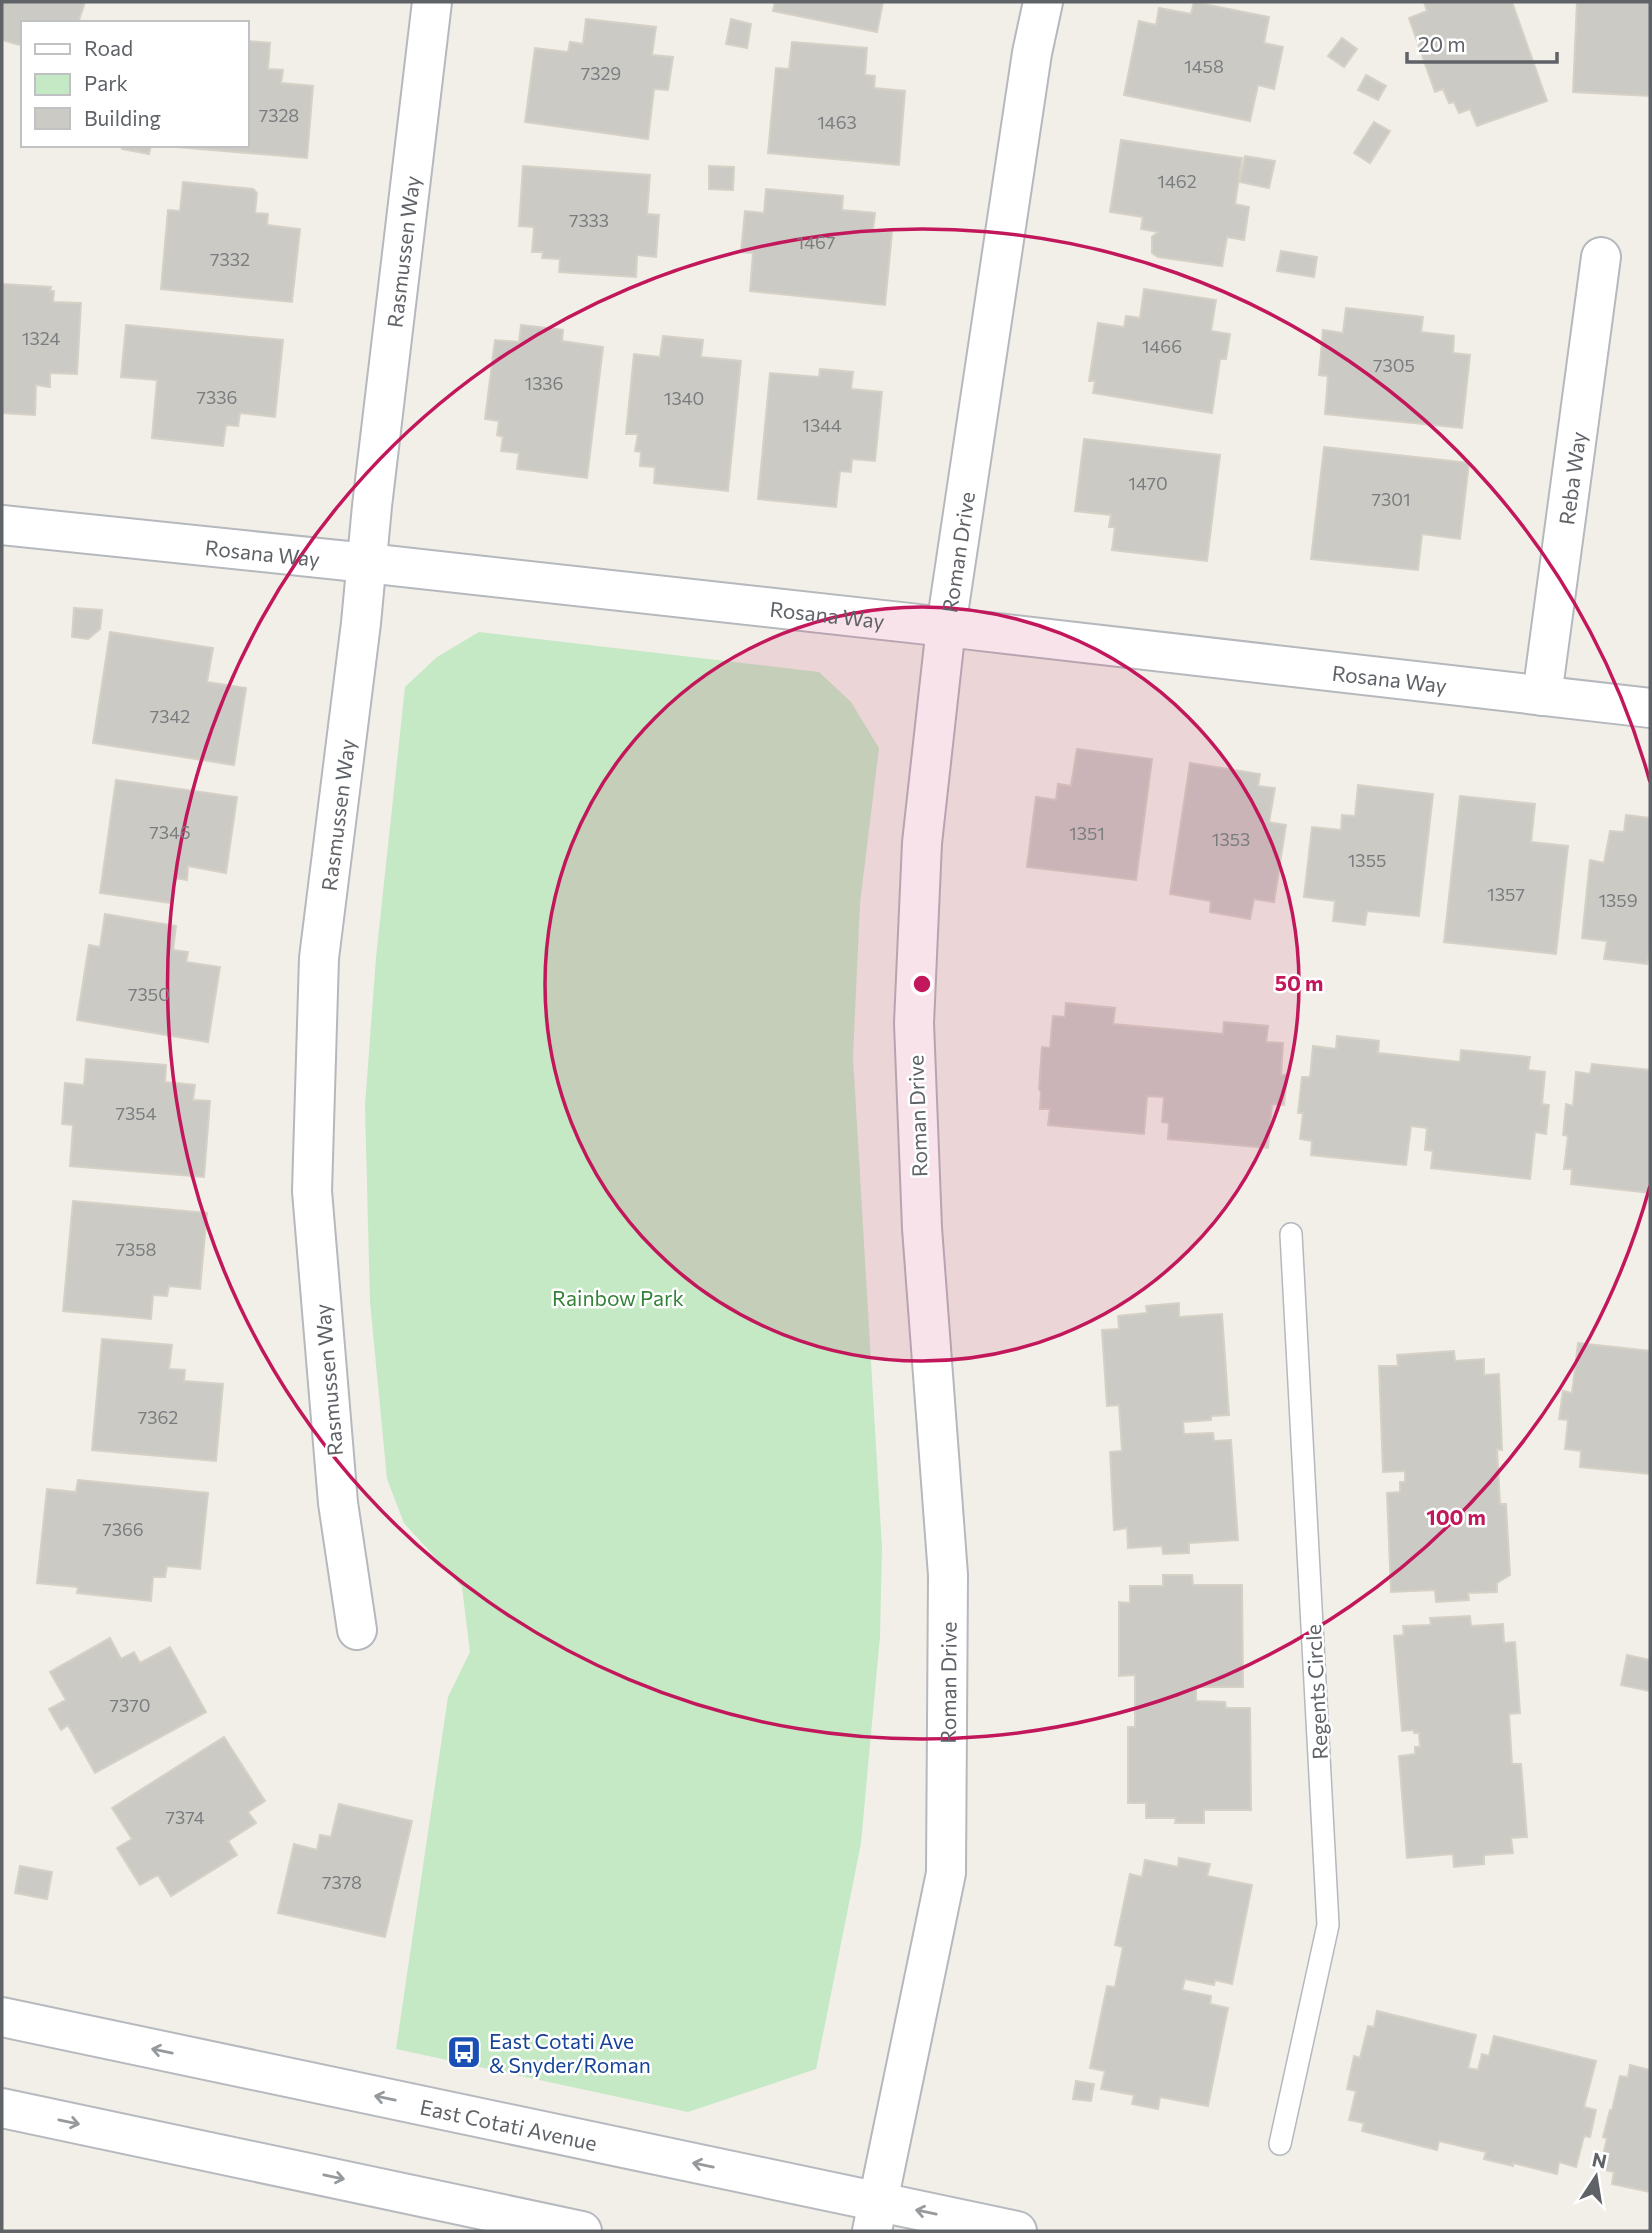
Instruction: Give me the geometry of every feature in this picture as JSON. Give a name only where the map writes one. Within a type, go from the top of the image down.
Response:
[{"type":"street","name":"Rasmussen Way","points":[[357,1630],[338,1503],[312,1191],[319,958],[362,623],[381,424],[432,2]]},
{"type":"street","name":"Roman Drive","points":[[875,2216],[946,1873],[948,1575],[922,1228],[914,1023],[922,844],[946,627],[1032,53],[1042,2]]},
{"type":"street","name":"Reba Way","points":[[1542,696],[1601,257]]},
{"type":"street","name":"Rosana Way","points":[[2,525],[946,627],[1650,708]]},
{"type":"street","name":"East Cotati Avenue","points":[[2,2017],[875,2216],[1017,2231]]},
{"type":"street","points":[[2,2108],[582,2231]]},
{"type":"lane","name":"Regents Circle","points":[[1280,2144],[1328,1925],[1291,1234]]},
{"type":"green space","name":"Rainbow Park","points":[[479,632],[819,672],[851,702],[879,748],[860,903],[853,1057],[882,1548],[880,1636],[861,1843],[816,2069],[688,2112],[396,2049],[448,1697],[470,1652],[462,1587],[404,1523],[387,1479],[370,1302],[365,1106],[376,958],[405,687],[437,657]]},
{"type":"building","points":[[2,2],[85,2],[79,21],[21,21],[21,45],[2,40]]},
{"type":"building","points":[[775,2],[883,2],[877,32],[773,11]]},
{"type":"building","points":[[1194,2],[1269,17],[1264,43],[1283,47],[1274,89],[1258,85],[1250,121],[1124,95],[1139,21],[1156,25],[1159,8],[1191,14]]},
{"type":"building","points":[[1424,2],[1512,2],[1547,101],[1477,126],[1470,109],[1459,113],[1454,102],[1449,103],[1443,89],[1435,92],[1409,18],[1427,11]]},
{"type":"building","points":[[1577,2],[1650,2],[1650,96],[1573,92]]},
{"type":"building","points":[[586,19],[656,27],[652,55],[673,57],[668,90],[654,89],[648,139],[525,122],[535,48],[568,52],[570,42],[583,44]]},
{"type":"building","points":[[731,19],[751,24],[747,48],[726,44]]},
{"type":"building","points":[[1342,38],[1357,49],[1344,67],[1328,56]]},
{"type":"building","points":[[248,41],[270,43],[268,69],[283,70],[281,83],[313,86],[307,158],[177,147],[248,147]]},
{"type":"building","points":[[792,42],[867,48],[865,75],[875,76],[874,88],[905,91],[899,165],[768,153],[776,68],[789,69]]},
{"type":"building","points":[[1366,75],[1386,86],[1378,100],[1358,90]]},
{"type":"building","points":[[1374,122],[1390,131],[1370,163],[1354,153]]},
{"type":"building","points":[[1121,140],[1242,158],[1235,204],[1249,207],[1244,240],[1227,237],[1222,266],[1158,257],[1152,253],[1152,237],[1158,232],[1141,229],[1143,217],[1110,212]]},
{"type":"building","points":[[122,147],[151,147],[149,154]]},
{"type":"building","points":[[1245,156],[1275,161],[1269,188],[1240,182]]},
{"type":"building","points":[[523,166],[650,175],[647,214],[659,215],[656,257],[637,255],[636,277],[559,272],[560,259],[542,258],[543,252],[532,252],[534,227],[519,226]]},
{"type":"building","points":[[709,166],[734,167],[733,190],[709,189]]},
{"type":"building","points":[[183,182],[253,189],[257,193],[255,213],[268,214],[267,225],[300,229],[292,302],[161,289],[168,210],[180,211]]},
{"type":"building","points":[[766,189],[843,196],[842,210],[875,213],[873,230],[892,232],[885,305],[750,291],[753,253],[741,252],[745,211],[764,213]]},
{"type":"building","points":[[1281,251],[1317,257],[1314,277],[1277,271]]},
{"type":"building","points":[[2,284],[51,287],[50,291],[54,291],[53,302],[81,303],[77,374],[50,373],[50,387],[36,385],[35,415],[2,413]]},
{"type":"building","points":[[1144,289],[1216,300],[1211,331],[1230,334],[1226,359],[1220,359],[1212,413],[1093,393],[1095,381],[1089,381],[1098,323],[1124,327],[1126,316],[1140,318]]},
{"type":"building","points":[[1346,308],[1423,317],[1421,332],[1454,336],[1453,353],[1470,355],[1462,428],[1325,414],[1328,376],[1319,375],[1323,330],[1343,333]]},
{"type":"building","points":[[126,325],[283,340],[275,417],[240,413],[238,426],[226,425],[223,446],[152,438],[157,380],[121,377]]},
{"type":"building","points":[[521,325],[563,330],[562,341],[603,347],[587,478],[517,469],[519,453],[501,451],[503,437],[497,435],[499,421],[485,419],[495,340],[519,342]]},
{"type":"building","points":[[663,336],[703,340],[701,357],[741,361],[728,491],[654,483],[655,467],[640,466],[641,452],[635,451],[638,434],[626,434],[634,354],[660,357]]},
{"type":"building","points":[[820,369],[853,372],[851,389],[882,392],[875,461],[852,459],[851,472],[840,471],[836,507],[758,499],[770,373],[819,377]]},
{"type":"building","points":[[1084,439],[1220,455],[1207,561],[1112,550],[1115,527],[1109,527],[1111,515],[1075,511]]},
{"type":"building","points":[[1324,447],[1469,463],[1460,539],[1422,534],[1418,570],[1311,559]]},
{"type":"building","points":[[74,608],[102,610],[100,629],[88,639],[72,637]]},
{"type":"building","points":[[110,632],[213,648],[207,682],[246,688],[234,765],[93,743]]},
{"type":"building","points":[[1077,749],[1152,759],[1136,880],[1027,867],[1036,797],[1056,800],[1058,784],[1071,786]]},
{"type":"building","points":[[1190,763],[1260,774],[1258,786],[1275,788],[1269,822],[1286,825],[1274,902],[1254,899],[1250,919],[1210,912],[1211,901],[1170,894]]},
{"type":"building","points":[[116,780],[237,797],[226,873],[188,866],[187,880],[175,878],[171,903],[100,893]]},
{"type":"building","points":[[1358,785],[1433,794],[1419,916],[1367,911],[1365,925],[1333,921],[1335,901],[1304,897],[1312,827],[1341,830],[1342,815],[1355,816]]},
{"type":"building","points":[[1460,796],[1535,804],[1531,842],[1568,846],[1556,954],[1444,942]]},
{"type":"building","points":[[1626,815],[1650,818],[1650,951],[1647,964],[1604,959],[1607,941],[1582,938],[1590,860],[1604,863],[1610,831],[1624,832]]},
{"type":"building","points":[[105,914],[176,926],[173,950],[188,952],[186,962],[220,967],[208,1042],[77,1020],[89,945],[100,947]]},
{"type":"building","points":[[1066,1003],[1115,1008],[1113,1024],[1223,1034],[1224,1022],[1268,1026],[1266,1042],[1283,1043],[1281,1075],[1287,1075],[1284,1105],[1272,1104],[1268,1148],[1168,1139],[1169,1123],[1162,1122],[1164,1097],[1147,1096],[1144,1134],[1048,1125],[1050,1109],[1040,1109],[1042,1047],[1050,1048],[1053,1016],[1065,1017]]},
{"type":"building","points":[[1337,1036],[1379,1041],[1378,1053],[1460,1062],[1461,1050],[1530,1057],[1528,1070],[1545,1072],[1542,1104],[1549,1105],[1546,1134],[1535,1132],[1530,1179],[1431,1168],[1433,1151],[1425,1150],[1427,1128],[1411,1126],[1406,1165],[1311,1155],[1312,1141],[1300,1139],[1303,1113],[1298,1113],[1302,1077],[1310,1077],[1313,1046],[1336,1049]]},
{"type":"building","points":[[86,1059],[166,1065],[165,1082],[195,1085],[193,1100],[210,1101],[204,1177],[70,1166],[73,1125],[62,1124],[65,1083],[84,1085]]},
{"type":"building","points":[[1592,1064],[1650,1070],[1650,1193],[1571,1184],[1572,1169],[1564,1169],[1568,1136],[1563,1135],[1566,1104],[1573,1106],[1576,1072],[1590,1074]]},
{"type":"building","points":[[73,1201],[207,1213],[200,1289],[169,1286],[167,1296],[153,1295],[151,1319],[63,1311]]},
{"type":"building","points":[[1179,1303],[1179,1317],[1222,1314],[1229,1415],[1211,1416],[1211,1420],[1183,1422],[1184,1434],[1213,1433],[1214,1441],[1231,1440],[1238,1540],[1189,1543],[1189,1553],[1163,1554],[1162,1546],[1128,1548],[1127,1528],[1114,1530],[1110,1452],[1122,1451],[1119,1405],[1107,1406],[1102,1330],[1119,1329],[1118,1316],[1147,1313],[1146,1306]]},
{"type":"building","points":[[102,1339],[172,1345],[169,1369],[185,1370],[184,1381],[223,1384],[216,1461],[92,1450]]},
{"type":"building","points":[[1578,1343],[1650,1351],[1650,1474],[1580,1467],[1581,1451],[1565,1449],[1568,1420],[1559,1419],[1563,1391],[1572,1393]]},
{"type":"building","points":[[1454,1351],[1455,1361],[1484,1359],[1484,1375],[1499,1374],[1502,1450],[1497,1449],[1500,1504],[1506,1504],[1510,1575],[1497,1583],[1497,1592],[1468,1593],[1469,1600],[1436,1602],[1435,1590],[1391,1592],[1387,1493],[1400,1492],[1400,1482],[1405,1482],[1405,1471],[1383,1472],[1379,1366],[1398,1366],[1397,1355]]},
{"type":"building","points":[[78,1480],[208,1493],[200,1569],[167,1566],[165,1577],[153,1577],[151,1601],[77,1593],[78,1587],[37,1583],[47,1489],[76,1492]]},
{"type":"building","points":[[1163,1575],[1192,1575],[1193,1585],[1242,1585],[1243,1687],[1196,1687],[1196,1701],[1225,1702],[1226,1708],[1250,1708],[1251,1810],[1204,1810],[1204,1823],[1175,1823],[1176,1818],[1146,1818],[1146,1803],[1128,1803],[1128,1727],[1135,1727],[1135,1675],[1119,1676],[1119,1602],[1130,1603],[1130,1586],[1163,1586]]},
{"type":"building","points":[[1470,1616],[1471,1626],[1503,1624],[1504,1643],[1515,1642],[1520,1713],[1509,1714],[1512,1764],[1521,1764],[1527,1837],[1511,1838],[1513,1853],[1484,1855],[1484,1864],[1454,1867],[1453,1854],[1407,1858],[1399,1756],[1415,1754],[1415,1747],[1420,1747],[1419,1733],[1414,1733],[1414,1730],[1402,1731],[1394,1636],[1404,1635],[1403,1626],[1431,1625],[1430,1618]]},
{"type":"building","points":[[110,1638],[121,1659],[134,1652],[140,1663],[170,1647],[206,1712],[95,1773],[68,1725],[61,1730],[49,1709],[66,1700],[50,1672]]},
{"type":"building","points":[[1627,1655],[1650,1660],[1650,1691],[1621,1685]]},
{"type":"building","points":[[224,1737],[265,1801],[248,1812],[256,1823],[228,1841],[237,1855],[171,1896],[158,1875],[140,1885],[117,1848],[132,1839],[112,1808]]},
{"type":"building","points":[[339,1804],[412,1821],[385,1937],[278,1913],[294,1844],[317,1850],[320,1835],[331,1837]]},
{"type":"building","points":[[1179,1858],[1210,1864],[1207,1876],[1252,1885],[1232,1984],[1215,1980],[1214,1985],[1185,1979],[1182,1990],[1211,1996],[1210,2004],[1228,2008],[1208,2106],[1160,2097],[1158,2109],[1132,2104],[1134,2095],[1101,2089],[1105,2071],[1090,2068],[1107,1986],[1115,1987],[1123,1947],[1115,1945],[1130,1874],[1142,1877],[1145,1860],[1178,1867]]},
{"type":"building","points":[[20,1866],[52,1872],[47,1899],[15,1893]]},
{"type":"building","points":[[1377,2011],[1476,2035],[1468,2068],[1478,2070],[1482,2054],[1489,2056],[1494,2036],[1596,2061],[1584,2107],[1596,2110],[1590,2137],[1584,2136],[1576,2167],[1559,2162],[1557,2174],[1484,2159],[1486,2152],[1439,2141],[1437,2150],[1362,2131],[1364,2123],[1349,2120],[1356,2091],[1347,2089],[1354,2056],[1360,2058],[1368,2026],[1374,2027]]},
{"type":"building","points":[[1630,2065],[1650,2070],[1650,2192],[1612,2184],[1614,2172],[1600,2169],[1607,2138],[1603,2137],[1610,2110],[1620,2076],[1628,2077]]},
{"type":"building","points":[[1076,2081],[1094,2084],[1091,2101],[1073,2099]]},
{"type":"place","name":"East Cotati Ave & Snyder/Roman","points":[[464,2052]]}]
